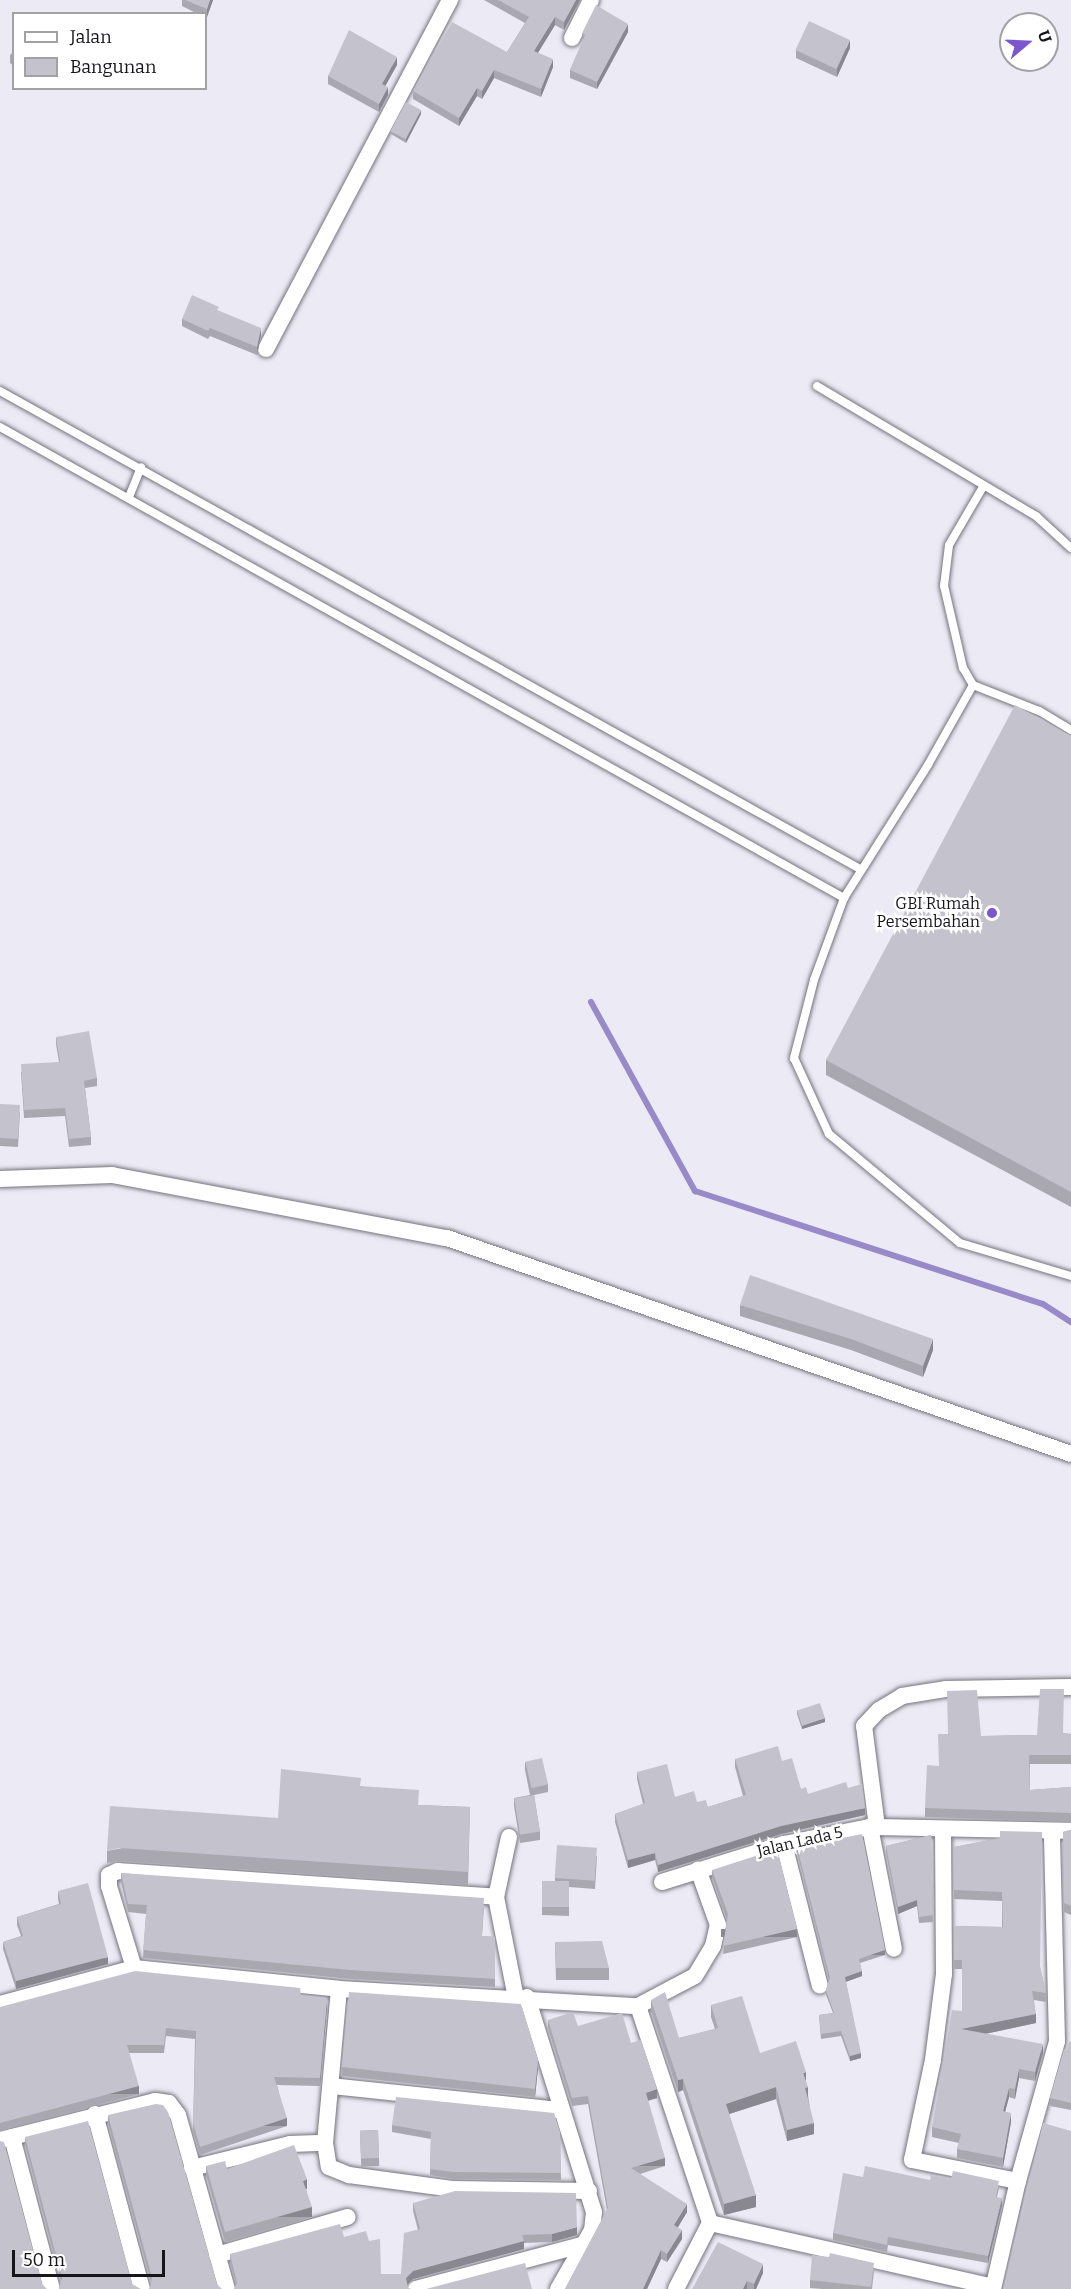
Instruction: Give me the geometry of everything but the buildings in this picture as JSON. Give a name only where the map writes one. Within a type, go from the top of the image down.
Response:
[{"type":"street","points":[[266,349],[450,0]]},
{"type":"street","points":[[572,38],[591,0]]},
{"type":"street","points":[[0,1179],[112,1175],[447,1238],[1071,1454]]},
{"type":"street","points":[[894,1949],[873,1827],[864,1726],[879,1710],[902,1696],[946,1689],[1071,1687]]},
{"type":"street","name":"Jalan Lada 5","points":[[662,1882],[784,1844],[873,1827],[1052,1833],[1071,1831]]},
{"type":"street","points":[[943,1830],[944,1974],[933,2060],[912,2160],[1018,2181]]},
{"type":"street","points":[[710,2223],[993,2288],[1018,2181],[1057,2041],[1052,1833]]},
{"type":"street","points":[[509,1837],[496,1897],[522,1997],[594,2212],[592,2230],[581,2245],[558,2289]]},
{"type":"street","points":[[784,1844],[820,1986]]},
{"type":"street","points":[[0,2004],[134,1968],[339,1989],[522,1997],[638,2006],[695,1976],[713,1946],[718,1925],[698,1869]]},
{"type":"street","points":[[134,1968],[109,1886],[109,1875],[118,1871],[496,1897]]},
{"type":"street","points":[[339,1989],[325,2143],[329,2167],[349,2175],[452,2188],[589,2192]]},
{"type":"street","points":[[638,2006],[710,2223],[676,2289]]},
{"type":"street","points":[[1057,2041],[1071,2022]]},
{"type":"street","points":[[331,2086],[561,2110]]},
{"type":"street","points":[[52,2289],[6,2139],[95,2114],[155,2101],[170,2103],[178,2115],[227,2289]]},
{"type":"street","points":[[95,2114],[142,2289]]},
{"type":"street","points":[[192,2168],[290,2144],[325,2143]]},
{"type":"street","points":[[217,2255],[348,2217]]},
{"type":"street","points":[[416,2289],[581,2245]]},
{"type":"lane","points":[[817,386],[1036,516],[1071,548]]},
{"type":"lane","points":[[0,391],[141,467],[860,869]]},
{"type":"lane","points":[[0,426],[844,898]]},
{"type":"lane","points":[[129,497],[141,467]]},
{"type":"lane","points":[[984,485],[950,545],[944,586],[954,616],[963,668],[973,685],[1039,711],[1071,730]]},
{"type":"lane","points":[[973,685],[928,765],[860,869],[844,898],[814,980],[794,1058],[829,1134],[960,1243],[1071,1276]]},
{"type":"waterway","points":[[591,1002],[695,1191],[1043,1304],[1071,1322]]},
{"type":"place","name":"GBI Rumah Persembahan","points":[[992,913]]}]
